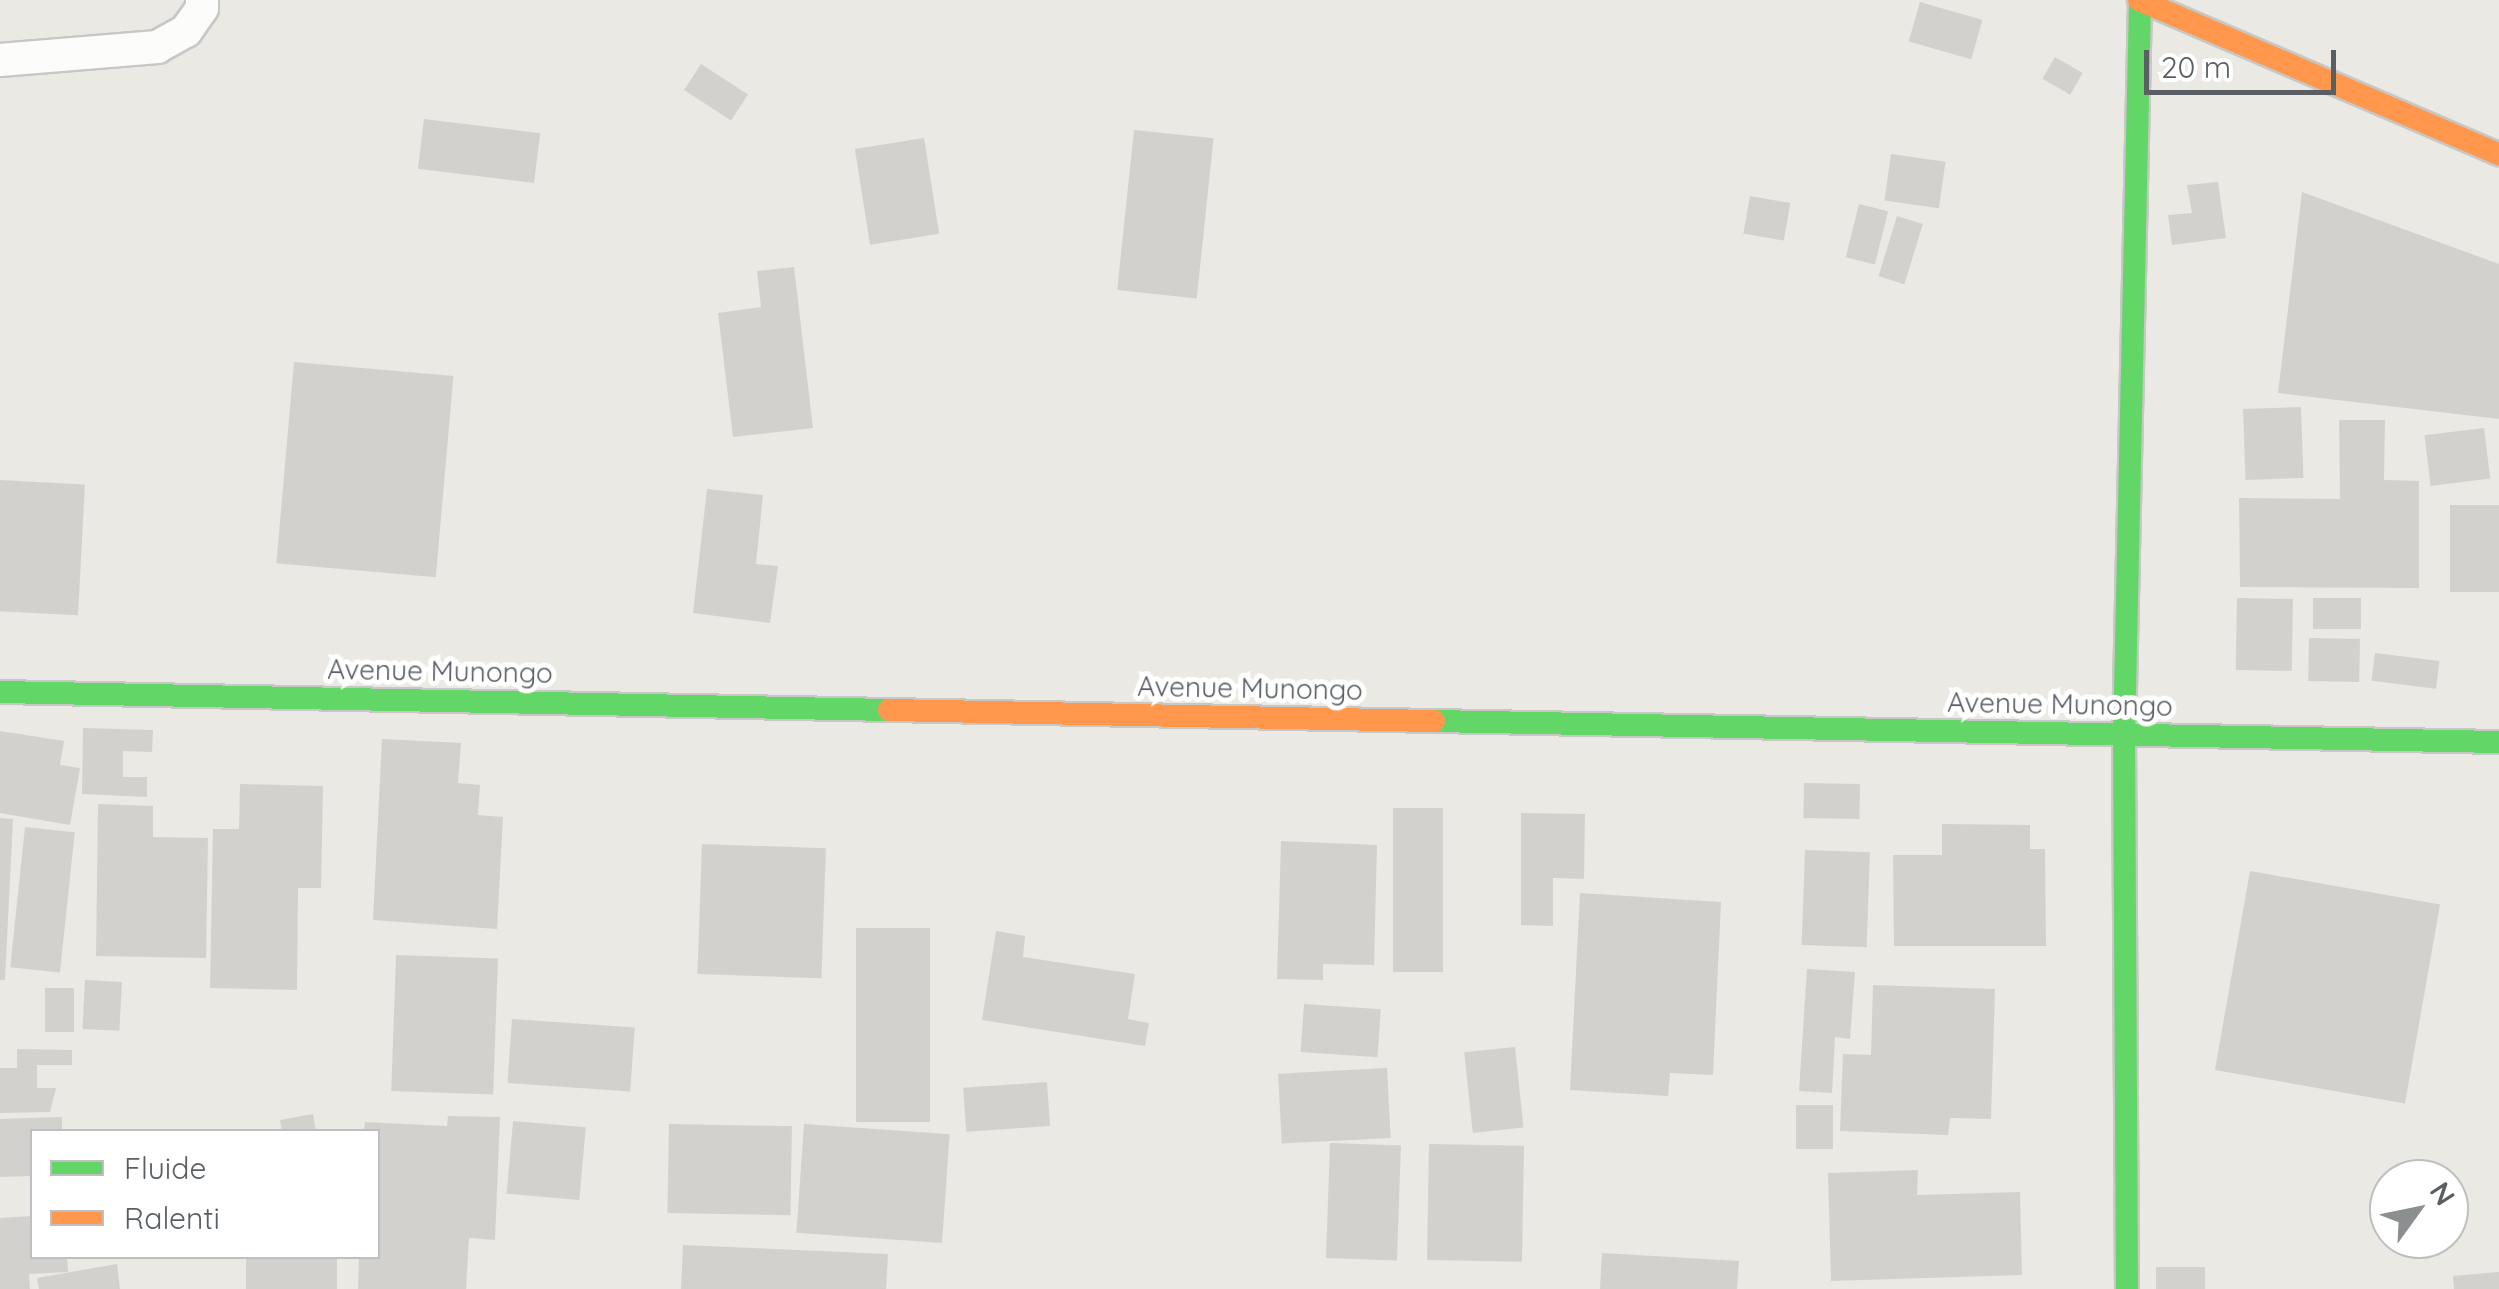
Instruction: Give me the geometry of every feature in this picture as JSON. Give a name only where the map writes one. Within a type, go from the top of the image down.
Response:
[{"type":"main road","points":[[2127,1289],[2124,736],[2139,0],[2499,154]]},
{"type":"main road","name":"Avenue Munongo","points":[[0,692],[2499,742]]},
{"type":"lane","points":[[0,60],[157,47],[186,31],[202,8],[202,0]]},
{"type":"building","points":[[1920,2],[1982,20],[1971,59],[1909,41]]},
{"type":"building","points":[[2055,57],[2083,73],[2070,95],[2042,79]]},
{"type":"building","points":[[701,64],[748,94],[731,120],[684,90]]},
{"type":"building","points":[[424,119],[540,133],[534,183],[418,169]]},
{"type":"building","points":[[1134,130],[1214,138],[1197,298],[1117,290]]},
{"type":"building","points":[[924,138],[939,234],[870,245],[855,149]]},
{"type":"building","points":[[1891,154],[1945,162],[1939,208],[1884,201]]},
{"type":"building","points":[[2218,182],[2226,238],[2172,245],[2168,215],[2192,213],[2187,185]]},
{"type":"building","points":[[2302,192],[2499,264],[2499,419],[2278,393]]},
{"type":"building","points":[[1750,196],[1790,203],[1784,241],[1743,233]]},
{"type":"building","points":[[1859,204],[1888,211],[1875,265],[1846,257]]},
{"type":"building","points":[[1897,216],[1923,224],[1904,284],[1879,276]]},
{"type":"building","points":[[794,267],[813,428],[733,437],[718,313],[761,307],[757,271]]},
{"type":"building","points":[[294,362],[453,376],[436,577],[276,563]]},
{"type":"building","points":[[2301,407],[2303,478],[2246,480],[2243,409]]},
{"type":"building","points":[[2339,420],[2385,420],[2384,480],[2419,481],[2419,588],[2240,587],[2239,498],[2340,499]]},
{"type":"building","points":[[2484,428],[2490,479],[2431,486],[2424,435]]},
{"type":"building","points":[[0,480],[85,484],[78,615],[0,611]]},
{"type":"building","points":[[707,489],[763,495],[756,564],[778,566],[770,623],[693,613]]},
{"type":"building","points":[[2450,505],[2499,505],[2499,592],[2450,592]]},
{"type":"building","points":[[2237,598],[2293,599],[2292,671],[2236,670]]},
{"type":"building","points":[[2313,598],[2361,598],[2361,629],[2313,629]]},
{"type":"building","points":[[2309,638],[2360,639],[2359,682],[2308,681]]},
{"type":"building","points":[[2375,653],[2440,661],[2436,689],[2372,681]]},
{"type":"building","points":[[83,728],[153,730],[152,752],[123,751],[123,777],[147,777],[147,797],[82,794]]},
{"type":"building","points":[[0,731],[64,741],[60,765],[80,768],[70,825],[0,813]]},
{"type":"building","points":[[382,739],[461,743],[458,783],[480,785],[478,815],[503,817],[497,929],[373,920]]},
{"type":"building","points":[[1804,783],[1860,784],[1859,819],[1803,818]]},
{"type":"building","points":[[240,784],[323,786],[321,888],[298,888],[297,990],[210,988],[213,829],[239,829]]},
{"type":"building","points":[[98,804],[153,806],[153,837],[208,838],[206,958],[96,956]]},
{"type":"building","points":[[1393,808],[1443,808],[1443,972],[1393,972]]},
{"type":"building","points":[[1521,813],[1585,814],[1584,879],[1553,878],[1553,926],[1521,925]]},
{"type":"building","points":[[0,818],[13,819],[5,980],[0,980]]},
{"type":"building","points":[[1942,824],[2030,825],[2030,849],[2045,849],[2046,946],[1894,946],[1893,855],[1942,855]]},
{"type":"building","points":[[25,827],[75,832],[60,972],[10,967]]},
{"type":"building","points":[[1281,841],[1377,845],[1374,965],[1323,964],[1323,980],[1277,979]]},
{"type":"building","points":[[702,844],[826,848],[821,978],[697,974]]},
{"type":"building","points":[[1805,850],[1870,852],[1867,947],[1802,945]]},
{"type":"building","points":[[2250,871],[2440,905],[2405,1103],[2215,1070]]},
{"type":"building","points":[[1580,893],[1721,902],[1713,1075],[1670,1073],[1668,1096],[1570,1090]]},
{"type":"building","points":[[856,928],[930,928],[930,1122],[856,1122]]},
{"type":"building","points":[[996,931],[1025,936],[1023,957],[1135,974],[1128,1019],[1149,1023],[1145,1046],[982,1020]]},
{"type":"building","points":[[396,955],[498,959],[493,1094],[391,1091]]},
{"type":"building","points":[[1807,969],[1855,972],[1850,1039],[1835,1037],[1832,1093],[1799,1091]]},
{"type":"building","points":[[85,980],[122,982],[119,1031],[82,1029]]},
{"type":"building","points":[[1873,985],[1995,989],[1991,1119],[1950,1118],[1948,1135],[1840,1131],[1843,1054],[1871,1055]]},
{"type":"building","points":[[45,988],[74,988],[74,1032],[45,1032]]},
{"type":"building","points":[[1304,1004],[1381,1009],[1377,1057],[1301,1052]]},
{"type":"building","points":[[512,1019],[635,1028],[630,1091],[508,1083]]},
{"type":"building","points":[[1515,1047],[1523,1128],[1473,1133],[1464,1052]]},
{"type":"building","points":[[17,1049],[72,1050],[72,1065],[37,1065],[37,1088],[56,1088],[50,1112],[0,1113],[0,1068],[17,1068]]},
{"type":"building","points":[[1387,1068],[1391,1138],[1282,1144],[1278,1074]]},
{"type":"building","points":[[1047,1082],[1050,1126],[966,1132],[963,1088]]},
{"type":"building","points":[[1796,1105],[1833,1105],[1833,1149],[1796,1149]]},
{"type":"building","points":[[313,1114],[316,1129],[282,1129],[280,1120]]},
{"type":"building","points":[[448,1116],[500,1117],[495,1240],[469,1238],[466,1289],[358,1289],[359,1259],[380,1259],[380,1129],[364,1129],[365,1122],[447,1126]]},
{"type":"building","points":[[62,1117],[62,1129],[30,1129],[30,1176],[0,1177],[0,1119]]},
{"type":"building","points":[[513,1121],[586,1127],[579,1200],[507,1194]]},
{"type":"building","points":[[669,1124],[792,1126],[790,1215],[667,1213]]},
{"type":"building","points":[[804,1124],[950,1134],[942,1243],[796,1233]]},
{"type":"building","points":[[1330,1143],[1401,1145],[1397,1260],[1326,1258]]},
{"type":"building","points":[[1429,1144],[1524,1146],[1522,1262],[1427,1260]]},
{"type":"building","points":[[1918,1170],[1917,1195],[2020,1192],[2022,1275],[1831,1281],[1828,1173]]},
{"type":"building","points":[[30,1216],[30,1259],[67,1259],[68,1272],[29,1274],[30,1289],[0,1289],[0,1218]]},
{"type":"building","points":[[683,1245],[888,1254],[886,1289],[681,1289]]},
{"type":"building","points":[[1602,1253],[1739,1261],[1737,1289],[1600,1289]]},
{"type":"building","points":[[246,1259],[337,1259],[337,1289],[246,1289]]},
{"type":"building","points":[[117,1264],[120,1289],[39,1289],[37,1278]]},
{"type":"building","points":[[2156,1267],[2205,1267],[2205,1289],[2156,1289]]},
{"type":"building","points":[[2499,1272],[2499,1289],[2454,1289],[2453,1276]]},
{"type":"traffic: fast","points":[[2127,1289],[2124,736],[2140,0]]},
{"type":"traffic: fast","points":[[0,692],[889,710]]},
{"type":"traffic: fast","points":[[1434,721],[2499,742]]},
{"type":"traffic: slow","points":[[2139,0],[2499,154]]},
{"type":"traffic: slow","points":[[889,710],[1434,721]]}]
